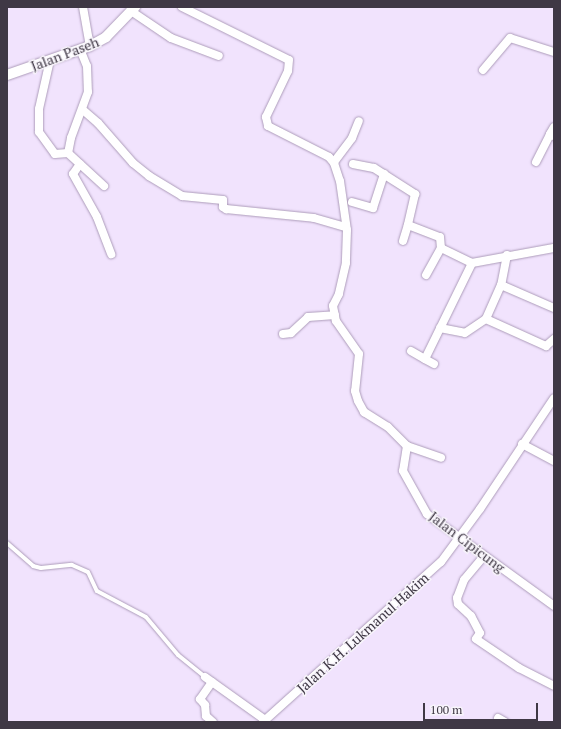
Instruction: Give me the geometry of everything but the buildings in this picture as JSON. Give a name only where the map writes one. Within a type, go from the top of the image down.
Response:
[{"type":"street","points":[[68,153],[71,138],[83,110],[88,92],[85,48],[87,39],[83,7]]},
{"type":"street","points":[[182,7],[289,60],[288,71],[266,117],[268,126],[322,152],[335,165],[346,227],[346,262],[339,294],[333,306],[335,315],[347,341],[358,354],[355,391],[364,412],[388,427],[407,446],[441,458]]},
{"type":"street","points":[[133,9],[171,38],[219,56]]},
{"type":"street","name":"Jalan Paseh","points":[[7,75],[85,48],[106,37],[133,9]]},
{"type":"street","points":[[483,70],[510,38],[554,52]]},
{"type":"street","points":[[50,60],[39,109],[39,132],[55,154],[68,153],[104,186]]},
{"type":"street","points":[[83,110],[98,123],[133,163],[149,176],[182,196],[223,200],[223,207],[226,209],[314,218],[346,227]]},
{"type":"street","points":[[335,165],[352,138],[359,121]]},
{"type":"street","points":[[536,162],[553,133]]},
{"type":"street","points":[[80,164],[73,174],[97,217],[111,254]]},
{"type":"street","points":[[353,164],[369,166],[415,194],[403,241]]},
{"type":"street","points":[[352,202],[373,208],[384,174]]},
{"type":"street","points":[[408,226],[440,237],[440,248],[426,275]]},
{"type":"street","points":[[440,248],[472,263],[507,255],[554,248]]},
{"type":"street","points":[[440,328],[464,333],[486,319],[501,285],[507,255]]},
{"type":"street","points":[[425,359],[472,263]]},
{"type":"street","points":[[501,285],[554,308]]},
{"type":"street","points":[[282,334],[291,333],[308,317],[335,315]]},
{"type":"street","points":[[486,319],[546,346],[554,339]]},
{"type":"street","points":[[411,351],[434,364]]},
{"type":"street","name":"Jalan K.H. Lukmanul Hakim","points":[[264,721],[435,567],[458,538],[554,398]]},
{"type":"street","points":[[522,444],[554,461]]},
{"type":"street","name":"Jalan Cipicung","points":[[407,446],[403,471],[415,497],[435,522],[554,606]]},
{"type":"street","points":[[484,556],[464,580],[457,598],[458,604],[470,616],[480,633],[476,640],[537,679],[554,686]]},
{"type":"street","points":[[205,677],[264,721]]},
{"type":"street","points":[[212,682],[200,700],[205,706],[206,716],[213,722]]},
{"type":"lane","points":[[7,543],[33,566],[41,568],[72,566],[88,572],[97,591],[146,617],[178,655],[205,677]]}]
